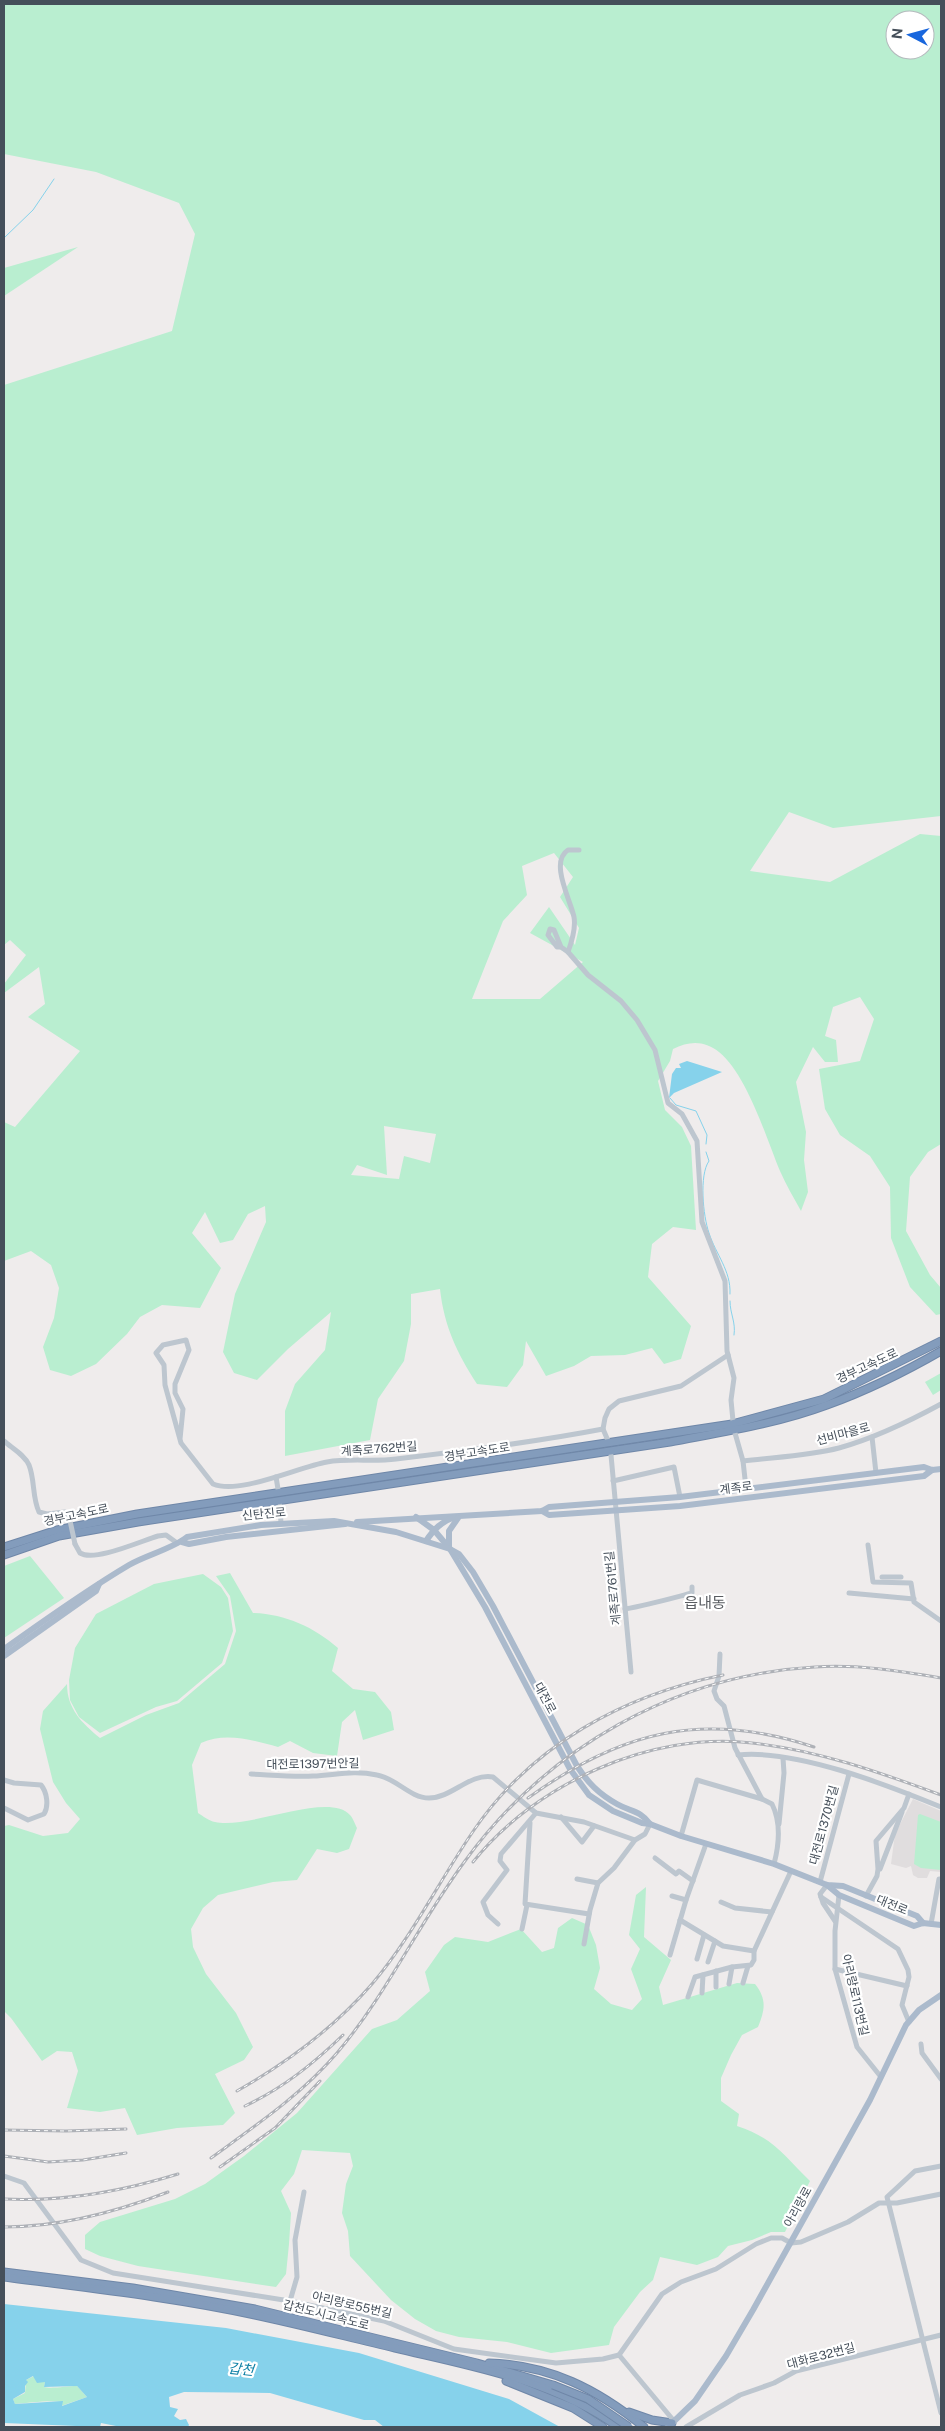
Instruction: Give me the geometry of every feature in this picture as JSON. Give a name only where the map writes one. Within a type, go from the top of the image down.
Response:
[{"type":"highway","name":"경부고속도로","points":[[4,1546],[57,1530],[137,1514],[732,1424],[824,1399],[941,1341]]},
{"type":"highway","name":"경부고속도로","points":[[4,1555],[59,1536],[138,1522],[650,1445],[734,1430],[827,1405],[919,1364],[941,1351]]},
{"type":"highway","name":"갑천도시고속도로","points":[[4,2272],[133,2288],[255,2309],[478,2362],[552,2388],[618,2427]]},
{"type":"highway","name":"갑천도시고속도로","points":[[4,2277],[133,2294],[254,2315],[466,2365],[588,2399],[629,2427]]},
{"type":"highway","points":[[478,2362],[529,2368],[564,2377],[578,2383],[627,2413],[644,2427]]},
{"type":"highway","points":[[466,2365],[573,2408],[603,2427]]},
{"type":"highway","points":[[627,2413],[671,2424]]},
{"type":"highway","points":[[627,2413],[629,2427]]},
{"type":"main road","name":"계족로","points":[[416,1517],[542,1511],[549,1507],[680,1497],[924,1467],[932,1470],[941,1469]]},
{"type":"main road","name":"계족로","points":[[542,1511],[549,1515],[680,1506],[924,1476],[932,1470]]},
{"type":"main road","points":[[426,1541],[444,1521],[461,1515]]},
{"type":"main road","points":[[349,1523],[396,1532],[450,1549],[448,1539],[450,1528],[461,1515]]},
{"type":"main road","name":"신탄진로","points":[[179,1542],[189,1544],[226,1537],[416,1517]]},
{"type":"main road","name":"대전로","points":[[416,1517],[434,1530],[450,1549],[465,1561],[484,1589],[587,1781],[619,1805],[644,1814],[650,1824],[680,1836],[774,1864],[828,1885],[843,1886],[917,1916],[927,1924]]},
{"type":"main road","name":"신탄진로","points":[[4,1649],[93,1586],[130,1565],[188,1537],[226,1530],[282,1524],[334,1521],[349,1523]]},
{"type":"main road","name":"신탄진로","points":[[4,1656],[96,1591],[99,1584]]},
{"type":"main road","name":"대전로","points":[[828,1885],[839,1895],[914,1926],[927,1924],[941,1925]]},
{"type":"main road","name":"아리랑로","points":[[671,2424],[695,2401],[726,2356],[870,2100],[909,2022],[919,2010],[941,1995]]},
{"type":"street","points":[[568,952],[572,942],[574,917],[562,879],[562,860],[565,852],[579,850]]},
{"type":"street","points":[[559,947],[568,952],[588,975],[622,1002],[637,1020],[655,1050],[668,1103],[682,1114],[698,1141],[702,1222],[725,1281],[728,1355],[734,1378],[731,1400],[733,1421]]},
{"type":"street","name":"계족로762번길","points":[[180,1439],[183,1409],[175,1392],[175,1384],[189,1350],[186,1340],[163,1345],[156,1353],[164,1366],[165,1385],[180,1439],[186,1452],[213,1484],[219,1486],[233,1486],[276,1477],[328,1462],[395,1459],[507,1446],[603,1429]]},
{"type":"street","points":[[608,1443],[603,1429],[605,1418],[609,1410],[619,1401],[681,1386],[728,1355]]},
{"type":"street","name":"선비마을로","points":[[743,1461],[821,1452],[891,1430],[941,1404]]},
{"type":"street","points":[[735,1433],[743,1461],[746,1488]]},
{"type":"street","points":[[872,1437],[876,1473]]},
{"type":"street","points":[[4,1441],[23,1457],[30,1466],[34,1498],[39,1512],[48,1514],[66,1512],[69,1516],[75,1544],[80,1553],[87,1556],[100,1554],[158,1536],[169,1537],[179,1542]]},
{"type":"street","points":[[611,1455],[614,1502]]},
{"type":"street","points":[[612,1481],[674,1467],[680,1497]]},
{"type":"street","points":[[276,1477],[278,1489]]},
{"type":"street","name":"계족로761번길","points":[[614,1502],[631,1672]]},
{"type":"street","points":[[280,1505],[282,1524]]},
{"type":"street","points":[[868,1545],[873,1582],[911,1583],[914,1599],[919,1608],[941,1621]]},
{"type":"street","points":[[882,1577],[901,1576]]},
{"type":"street","points":[[625,1608],[655,1604],[692,1593],[692,1587]]},
{"type":"street","points":[[849,1593],[914,1599]]},
{"type":"street","points":[[720,1654],[718,1676],[714,1691],[717,1699],[724,1706],[738,1755],[762,1799]]},
{"type":"street","points":[[738,1755],[783,1758],[849,1774],[941,1807]]},
{"type":"street","points":[[774,1864],[780,1820],[783,1758]]},
{"type":"street","name":"대전로1397번안길","points":[[251,1774],[301,1776],[346,1771],[365,1773],[389,1778],[419,1797],[426,1798],[439,1796],[479,1777],[487,1776],[499,1780],[536,1814]]},
{"type":"street","name":"대전로1370번길","points":[[820,1882],[849,1774]]},
{"type":"street","points":[[4,1780],[14,1783],[41,1785],[44,1788],[48,1804],[44,1814],[28,1820],[4,1808]]},
{"type":"street","points":[[680,1836],[697,1780],[762,1799],[772,1804],[778,1827]]},
{"type":"street","points":[[866,1896],[877,1876],[909,1794]]},
{"type":"street","points":[[877,1876],[879,1860],[876,1841],[904,1808]]},
{"type":"street","points":[[498,1924],[488,1915],[483,1902],[507,1870],[500,1861],[501,1854],[536,1814],[561,1817],[634,1840]]},
{"type":"street","points":[[561,1817],[582,1842],[594,1826]]},
{"type":"street","points":[[522,1929],[527,1905],[525,1904],[526,1869],[530,1823]]},
{"type":"street","points":[[584,1944],[589,1914],[598,1883],[614,1868],[634,1840],[645,1834],[650,1824]]},
{"type":"street","points":[[670,1955],[686,1900],[706,1844]]},
{"type":"street","points":[[655,1858],[676,1874],[679,1871],[693,1881]]},
{"type":"street","points":[[743,1983],[748,1966],[754,1960],[754,1951],[791,1871]]},
{"type":"street","points":[[927,1924],[940,1879]]},
{"type":"street","points":[[577,1880],[598,1883]]},
{"type":"street","points":[[828,1885],[822,1891],[821,1897],[835,1922]]},
{"type":"street","name":"아리랑로113번길","points":[[839,1895],[835,1922],[834,1953],[836,1968],[855,2042],[869,2065],[881,2077]]},
{"type":"street","points":[[672,1896],[686,1900]]},
{"type":"street","points":[[821,1897],[898,1949],[908,1970],[907,1986],[902,2005],[909,2022]]},
{"type":"street","points":[[721,1902],[734,1908],[772,1912]]},
{"type":"street","points":[[527,1905],[589,1914]]},
{"type":"street","points":[[680,1920],[722,1946],[754,1951]]},
{"type":"street","points":[[697,1959],[704,1934]]},
{"type":"street","points":[[708,1962],[715,1941]]},
{"type":"street","points":[[688,1997],[695,1977],[732,1967],[748,1966]]},
{"type":"street","points":[[729,1984],[732,1967]]},
{"type":"street","points":[[836,1968],[907,1986]]},
{"type":"street","points":[[716,1971],[716,1987]]},
{"type":"street","points":[[702,1993],[703,1975]]},
{"type":"street","points":[[921,2044],[922,2053],[941,2079]]},
{"type":"street","points":[[941,2166],[916,2171],[887,2196],[941,2413]]},
{"type":"street","name":"아리랑로55번길","points":[[4,2176],[24,2183],[81,2260],[91,2266],[113,2273],[290,2301],[384,2321],[454,2349],[556,2363],[586,2361],[619,2355]]},
{"type":"street","points":[[290,2301],[297,2277],[295,2240],[304,2192]]},
{"type":"street","points":[[671,2424],[619,2355],[662,2294],[681,2282],[716,2268],[756,2244],[771,2238],[782,2238],[791,2243],[820,2235],[841,2226],[879,2202],[889,2204],[941,2194]]},
{"type":"street","name":"대화로32번길","points":[[686,2427],[740,2395],[774,2383],[796,2371],[941,2335]]},
{"type":"shaded area","points":[[913,1799],[941,1811],[941,1872],[930,1871],[927,1878],[918,1878],[913,1875],[911,1866],[906,1868],[891,1864],[895,1834]]},
{"type":"green space","points":[[4,4],[941,4],[941,816],[833,828],[789,812],[750,871],[830,882],[920,834],[941,836],[941,1144],[928,1152],[910,1177],[906,1231],[930,1275],[941,1288],[941,1314],[936,1315],[910,1287],[891,1238],[890,1187],[870,1156],[840,1135],[825,1109],[819,1069],[860,1061],[874,1019],[860,997],[833,1007],[825,1036],[836,1040],[838,1062],[825,1062],[813,1047],[796,1082],[806,1132],[804,1160],[808,1192],[801,1211],[782,1176],[755,1107],[729,1062],[708,1045],[691,1043],[673,1049],[670,1061],[658,1081],[665,1110],[682,1127],[691,1146],[696,1230],[673,1227],[652,1244],[648,1277],[691,1326],[681,1359],[664,1364],[652,1348],[625,1355],[591,1356],[574,1366],[546,1376],[526,1341],[523,1365],[507,1387],[477,1384],[452,1339],[440,1289],[411,1294],[411,1324],[404,1361],[378,1399],[370,1440],[285,1456],[285,1411],[295,1384],[325,1350],[331,1312],[288,1349],[257,1380],[234,1373],[223,1352],[235,1294],[266,1222],[265,1206],[248,1214],[233,1240],[220,1243],[205,1212],[192,1233],[221,1268],[200,1308],[162,1305],[140,1317],[127,1334],[96,1364],[71,1376],[50,1370],[43,1347],[54,1318],[59,1288],[51,1265],[31,1251],[4,1261],[4,1122],[15,1127],[80,1051],[28,1017],[45,1004],[39,967],[4,993],[4,984],[26,955],[10,940],[4,945],[4,385],[172,331],[195,234],[179,203],[96,172],[4,154]],"holes":[[[554,853],[573,877],[560,897],[579,928],[575,945],[549,907],[530,933],[583,962],[540,999],[472,999],[503,921],[527,895],[522,866]],[[384,1126],[436,1134],[430,1163],[404,1156],[399,1179],[351,1175],[357,1165],[387,1175]]]},
{"type":"green space","points":[[78,247],[4,296],[4,268]]},
{"type":"green space","points":[[941,1373],[941,1390],[933,1395],[925,1382]]},
{"type":"green space","points":[[30,1556],[64,1598],[4,1638],[4,1566]]},
{"type":"green space","points":[[230,1573],[253,1613],[276,1616],[298,1623],[319,1634],[338,1648],[332,1671],[353,1689],[375,1692],[391,1712],[394,1730],[363,1740],[355,1710],[342,1722],[337,1756],[313,1753],[290,1741],[278,1747],[239,1738],[220,1738],[201,1743],[192,1765],[198,1813],[208,1820],[229,1823],[247,1821],[324,1807],[339,1809],[350,1815],[357,1828],[349,1849],[337,1853],[317,1849],[297,1880],[273,1882],[218,1895],[203,1908],[191,1929],[193,1947],[206,1974],[236,2013],[253,2047],[244,2060],[215,2074],[235,2113],[223,2125],[177,2128],[137,2135],[125,2108],[100,2112],[67,2108],[78,2071],[72,2052],[57,2051],[42,2061],[4,2011],[4,1826],[9,1825],[43,1836],[68,1833],[80,1819],[66,1803],[53,1782],[40,1729],[43,1711],[67,1684],[70,1701],[77,1715],[100,1738],[146,1715],[179,1703],[225,1664],[236,1631],[230,1596],[216,1576]]},
{"type":"green space","points":[[203,1574],[221,1587],[228,1598],[233,1631],[222,1663],[177,1701],[156,1707],[100,1733],[79,1717],[70,1700],[69,1680],[75,1648],[96,1614],[154,1584]]},
{"type":"green space","points":[[920,1814],[941,1822],[941,1870],[921,1868],[914,1864],[918,1815]]},
{"type":"green space","points":[[646,1887],[644,1937],[671,1960],[659,1987],[663,2005],[737,1983],[755,1984],[762,1995],[764,2005],[758,2027],[742,2035],[721,2078],[721,2101],[739,2114],[737,2126],[770,2142],[810,2181],[785,2232],[771,2232],[752,2240],[728,2246],[718,2257],[697,2265],[660,2257],[653,2280],[640,2292],[614,2327],[609,2345],[551,2353],[507,2342],[459,2337],[436,2331],[415,2319],[391,2300],[350,2256],[348,2231],[342,2213],[346,2184],[353,2166],[350,2153],[302,2150],[294,2174],[281,2191],[291,2213],[286,2274],[276,2287],[138,2266],[100,2256],[85,2249],[85,2235],[100,2222],[175,2199],[205,2184],[244,2156],[297,2113],[372,2029],[397,2020],[430,1991],[425,1972],[444,1945],[455,1937],[488,1942],[521,1929],[542,1952],[554,1948],[558,1928],[572,1918],[588,1925],[596,1945],[600,1968],[594,1989],[611,2004],[632,2010],[642,1999],[631,1969],[640,1949],[629,1935],[636,1895]]},
{"type":"green space","points":[[34,2376],[45,2382],[44,2387],[77,2386],[87,2397],[61,2406],[62,2402],[57,2401],[15,2404],[13,2399],[25,2393],[26,2380]]},
{"type":"water","points":[[687,1061],[722,1072],[674,1093],[669,1098],[672,1074],[676,1068],[681,1068],[679,1064]]},
{"type":"water","name":"갑천","points":[[4,2304],[226,2328],[359,2353],[509,2399],[560,2427],[384,2427],[375,2420],[364,2420],[270,2393],[184,2392],[169,2397],[170,2407],[178,2409],[174,2416],[180,2420],[186,2419],[188,2427],[121,2427],[101,2423],[100,2427],[4,2423]],"holes":[[[33,2376],[37,2383],[45,2382],[44,2387],[77,2386],[87,2397],[62,2406],[63,2401],[15,2404],[13,2399],[25,2392],[25,2386],[28,2382],[26,2380]]]},
{"type":"waterway","points":[[4,238],[33,210],[54,179]]},
{"type":"waterway","points":[[670,1098],[676,1105],[696,1111],[707,1135],[706,1144]]},
{"type":"waterway","points":[[706,1152],[709,1161],[703,1185],[705,1217],[712,1241],[728,1277],[730,1294]]},
{"type":"waterway","points":[[730,1301],[734,1335]]},
{"type":"railway","points":[[211,2158],[293,2096],[337,2053],[372,2007],[465,1861],[498,1821],[535,1784],[575,1752],[618,1725],[664,1702],[713,1685],[763,1673],[815,1667],[847,1666],[941,1678]]},
{"type":"railway","points":[[237,2091],[309,2044],[342,2016],[372,1984],[413,1928],[474,1830],[497,1800],[523,1773],[552,1749],[583,1728],[616,1710],[686,1684],[723,1675]]},
{"type":"railway","points":[[528,1798],[562,1775],[596,1757],[630,1743],[664,1734],[699,1729],[736,1730],[774,1736],[814,1747]]},
{"type":"railway","points":[[473,1862],[499,1834],[529,1809],[562,1787],[598,1769],[636,1755],[675,1746],[714,1741],[776,1746],[848,1763],[941,1795]]},
{"type":"railway","points":[[245,2106],[297,2075],[343,2035]]},
{"type":"railway","points":[[220,2167],[275,2128],[320,2081]]},
{"type":"railway","points":[[4,2130],[66,2131],[126,2129]]},
{"type":"railway","points":[[4,2156],[48,2162],[83,2160],[126,2153]]},
{"type":"railway","points":[[4,2199],[48,2199],[113,2191],[178,2174]]},
{"type":"railway","points":[[4,2227],[46,2224],[88,2217],[168,2192]]},
{"type":"district","name":"읍내동","points":[[705,1602]]}]
